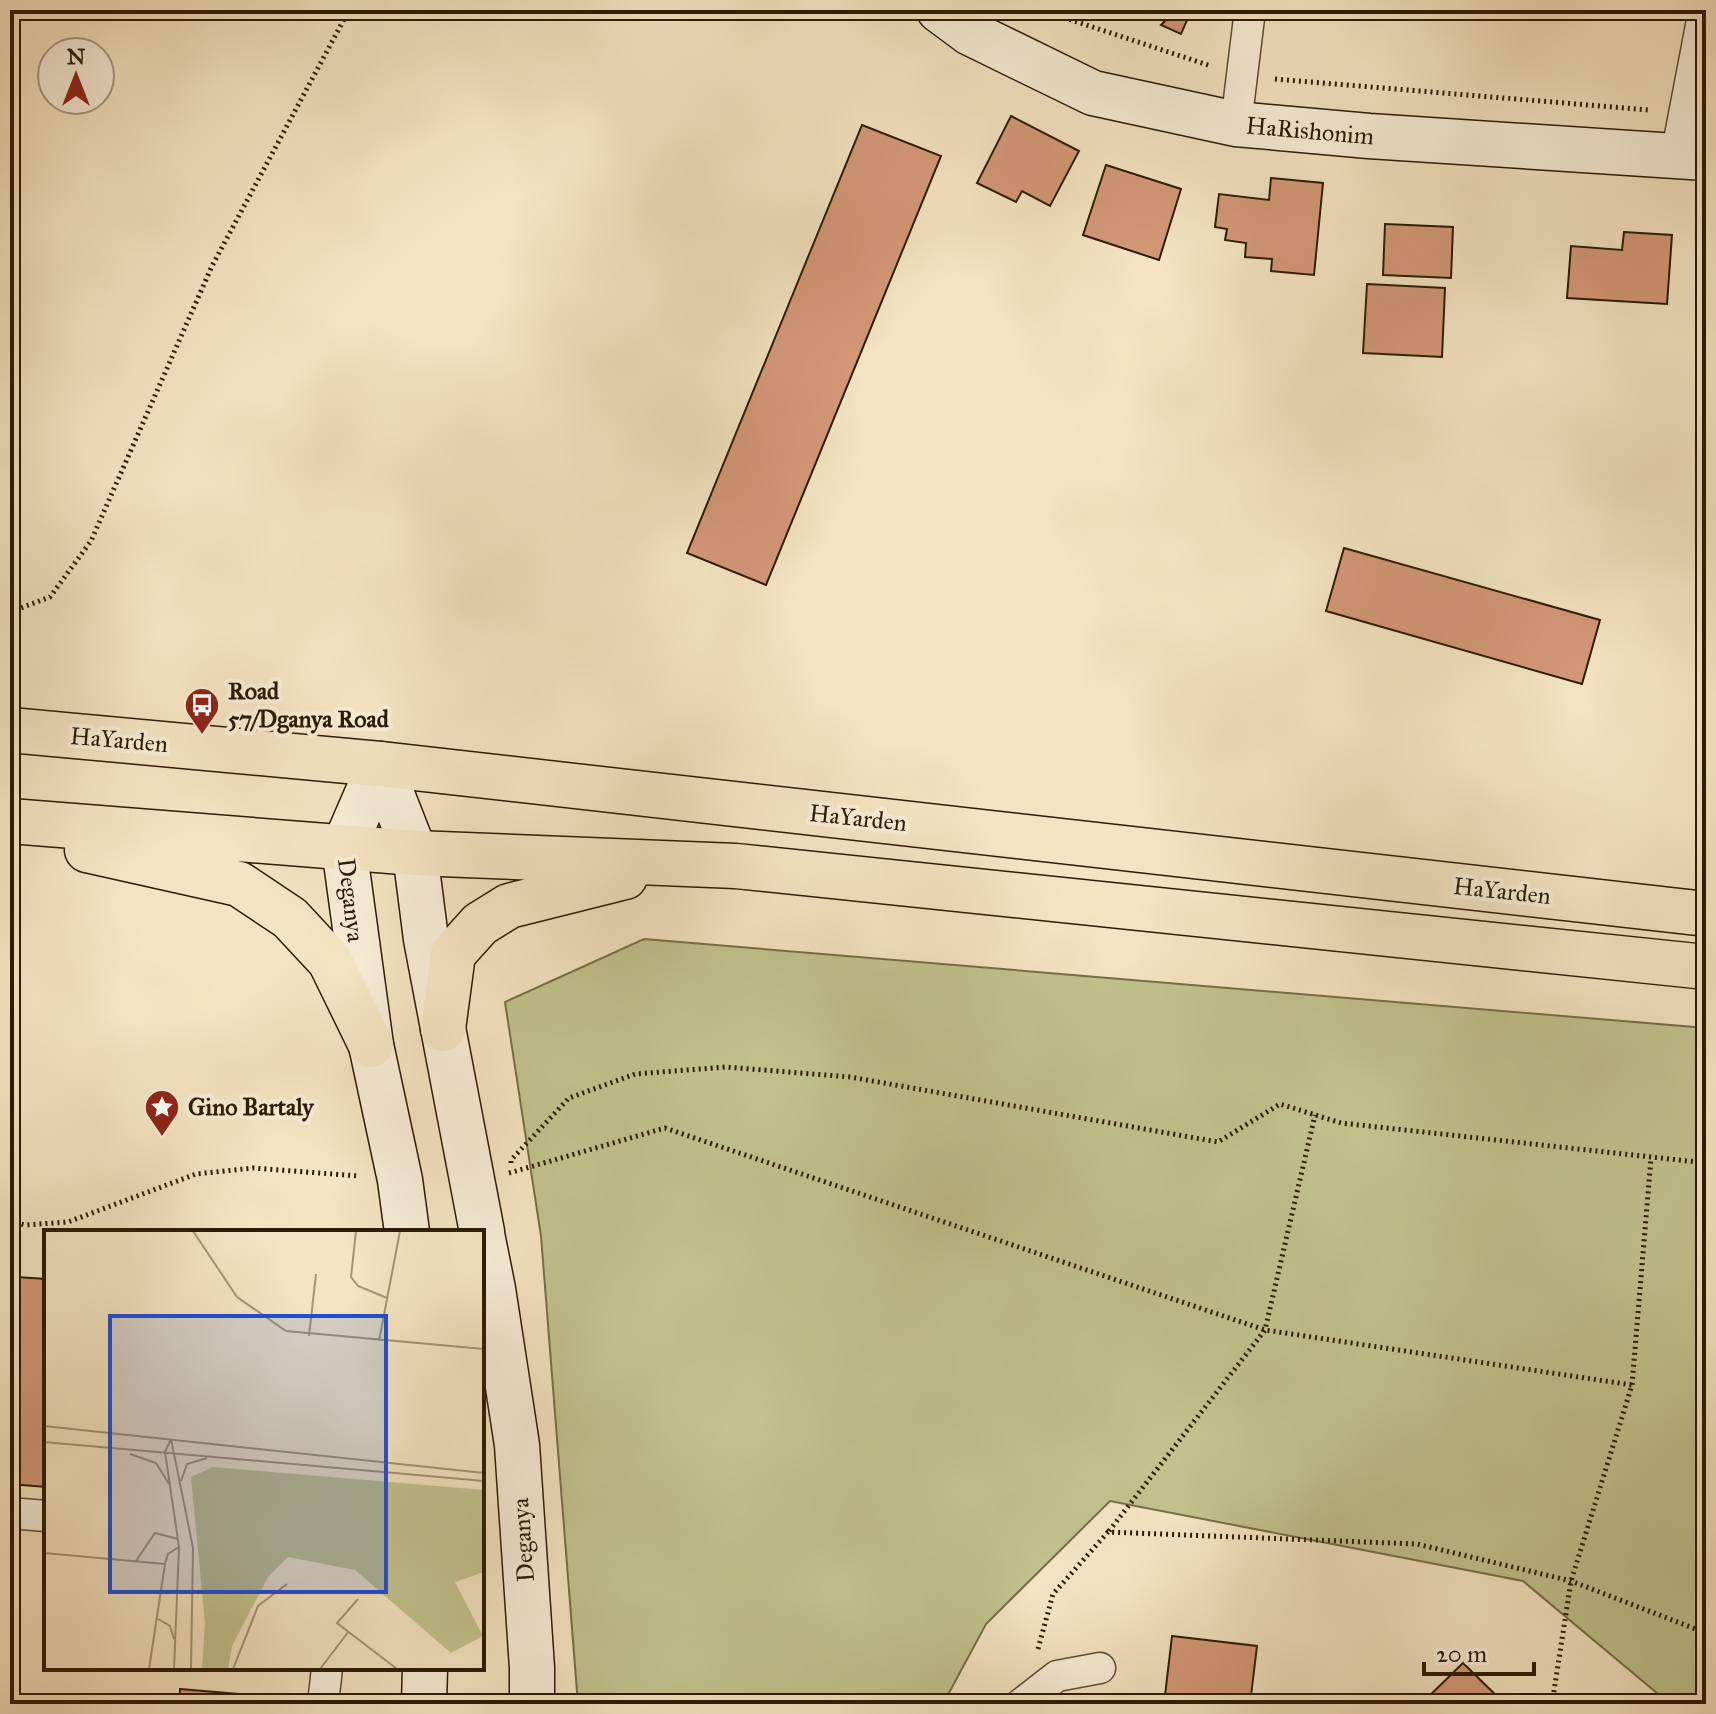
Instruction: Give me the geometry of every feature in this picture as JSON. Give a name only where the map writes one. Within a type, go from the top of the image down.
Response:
[{"type":"highway","name":"HaYarden","points":[[10,730],[380,764],[1706,914]]},
{"type":"highway","points":[[10,821],[415,853],[736,866],[1706,967]]},
{"type":"highway","points":[[10,834],[239,884],[290,918],[330,961],[371,1045]]},
{"type":"highway","points":[[443,1029],[453,954],[480,924],[509,906],[673,864]]},
{"type":"main road","name":"HaRishonim","points":[[939,10],[970,33],[1093,93],[1236,124],[1691,157]]},
{"type":"main road","name":"Deganya","points":[[380,764],[344,847],[371,1045],[400,1180],[407,1230]]},
{"type":"main road","name":"Deganya","points":[[380,764],[415,853],[426,939],[443,1029],[490,1170],[482,1230]]},
{"type":"main road","name":"Deganya","points":[[484,1243],[517,1445],[532,1704]]},
{"type":"main road","points":[[424,1704],[425,1670]]},
{"type":"street","points":[[1236,124],[1250,10]]},
{"type":"street","points":[[1691,157],[1684,113],[1704,10]]},
{"type":"street","points":[[10,1513],[44,1516]]},
{"type":"street","points":[[1023,1702],[1057,1676],[1100,1668]]},
{"type":"street","points":[[323,1704],[327,1670]]},
{"type":"path","points":[[10,612],[50,597],[91,541],[212,266],[349,10]]},
{"type":"path","points":[[1041,10],[1242,76],[1684,113]]},
{"type":"path","points":[[490,1170],[511,1160],[569,1098],[635,1074],[726,1067],[850,1077],[1218,1142],[1280,1104],[1341,1123],[1706,1163]]},
{"type":"path","points":[[1023,1702],[1053,1594],[1108,1532],[1265,1330],[1315,1115]]},
{"type":"path","points":[[490,1170],[665,1128],[1265,1330],[1632,1385]]},
{"type":"path","points":[[1552,1704],[1571,1581],[1632,1385],[1651,1158]]},
{"type":"path","points":[[10,1221],[25,1225],[68,1222],[196,1174],[253,1168],[400,1180]]},
{"type":"path","points":[[1108,1532],[1417,1544],[1571,1581],[1706,1633]]},
{"type":"green space","points":[[644,939],[1706,1028],[1706,1704],[1670,1704],[1523,1581],[1110,1501],[986,1624],[943,1704],[578,1704],[541,1236],[505,1002]]},
{"type":"building","points":[[1139,10],[1201,10],[1199,15],[1191,11],[1181,34],[1161,25],[1165,21]]},
{"type":"building","points":[[1011,116],[1079,151],[1050,206],[1022,191],[1016,202],[977,183]]},
{"type":"building","points":[[862,125],[941,156],[766,585],[687,553]]},
{"type":"building","points":[[1106,165],[1181,189],[1159,260],[1083,235]]},
{"type":"building","points":[[1271,178],[1323,183],[1314,275],[1271,271],[1272,259],[1245,257],[1246,243],[1225,240],[1227,229],[1215,227],[1219,194],[1269,200]]},
{"type":"building","points":[[1385,224],[1453,227],[1451,278],[1383,275]]},
{"type":"building","points":[[1624,232],[1672,235],[1667,304],[1567,298],[1571,246],[1622,250]]},
{"type":"building","points":[[1367,284],[1445,288],[1442,357],[1363,353]]},
{"type":"building","points":[[1344,548],[1600,620],[1582,684],[1326,611]]},
{"type":"building","points":[[16,1277],[44,1279],[44,1487],[10,1484],[10,1352]]},
{"type":"building","points":[[1172,1636],[1257,1646],[1250,1704],[1164,1704]]},
{"type":"building","points":[[1463,1663],[1505,1704],[1421,1704]]},
{"type":"building","points":[[180,1689],[250,1695],[249,1704],[179,1704]]},
{"type":"place","name":"Road 57/Dganya Road","points":[[202,736]]},
{"type":"place","name":"Gino Bartaly","points":[[162,1138]]}]
